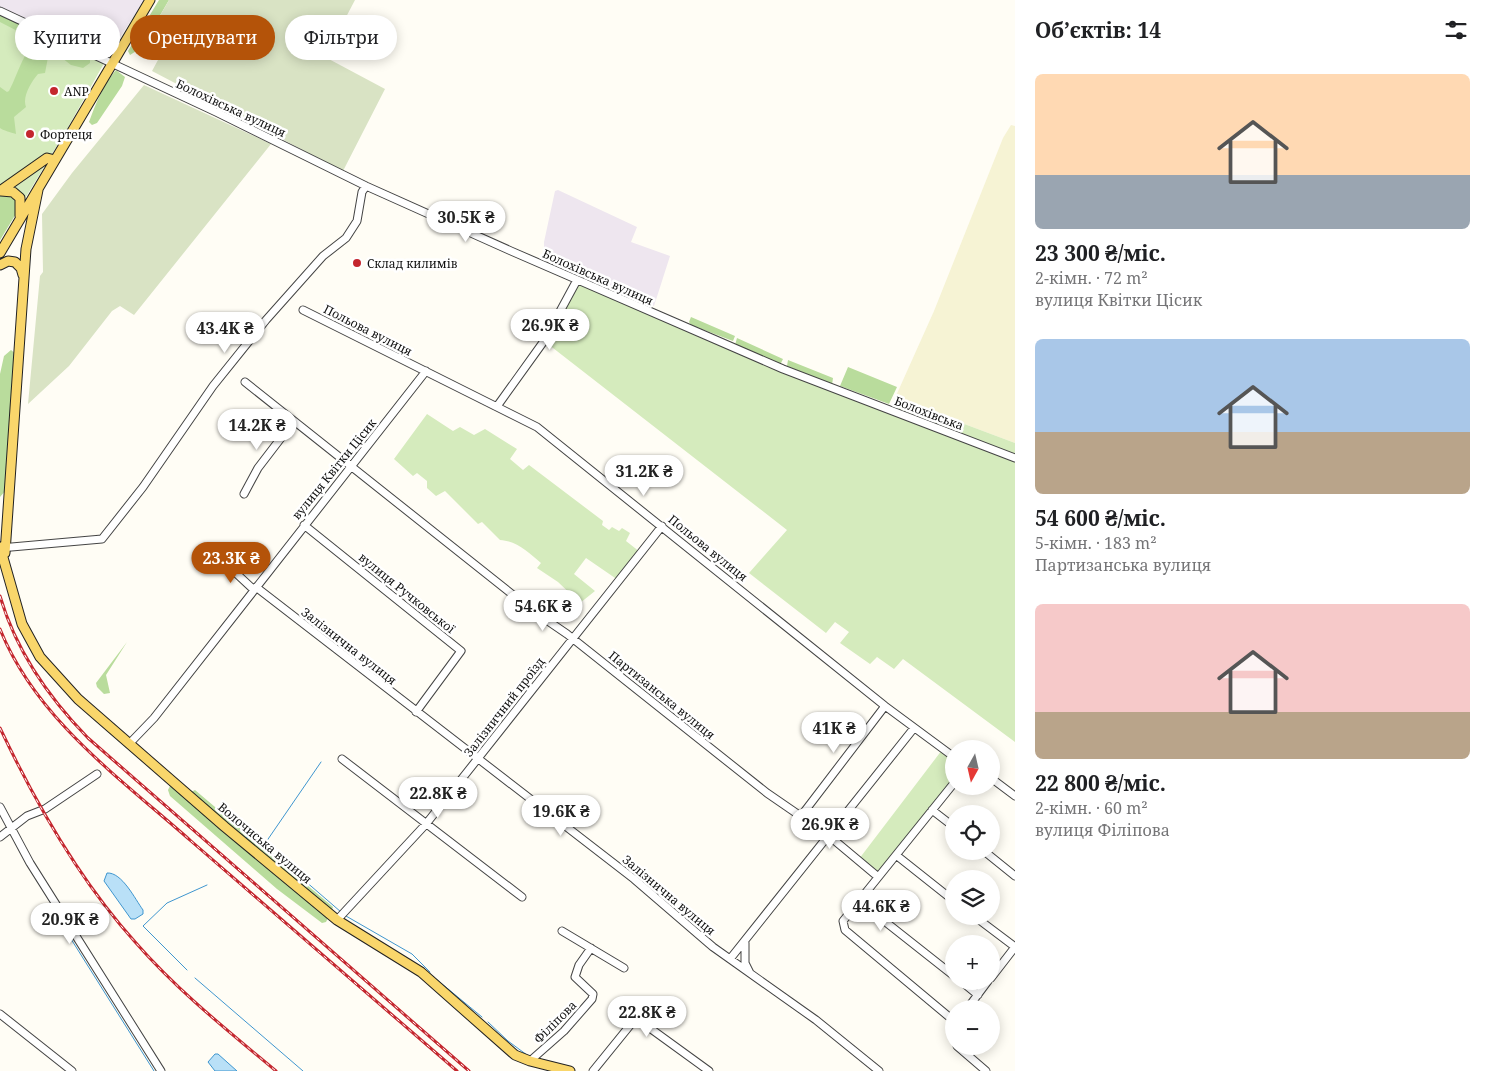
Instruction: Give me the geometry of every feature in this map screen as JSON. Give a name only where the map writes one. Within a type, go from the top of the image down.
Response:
[{"type":"main road","points":[[0,253],[150,0]]},
{"type":"main road","points":[[0,191],[47,158],[55,160]]},
{"type":"main road","name":"Волочиська вулиця","points":[[38,190],[29,226],[4,497],[2,548],[5,571],[22,624],[40,657],[78,700],[337,920],[421,972],[516,1055],[530,1061],[570,1071]]},
{"type":"main road","points":[[0,191],[13,192],[20,198],[21,208],[16,226]]},
{"type":"main road","points":[[0,265],[8,261],[15,262],[23,273],[23,286]]},
{"type":"street","name":"Болохівська вулиця","points":[[0,11],[366,186],[731,348],[835,389]]},
{"type":"street","points":[[2,548],[102,539],[143,487],[213,386],[266,320],[323,256],[346,238],[357,221],[362,192],[366,186]]},
{"type":"street","points":[[498,405],[544,340],[578,280]]},
{"type":"street","name":"Польова вулиця","points":[[303,310],[484,402],[498,405],[537,427],[885,706],[945,750]]},
{"type":"street","name":"вулиця Квітки Цісик","points":[[129,744],[154,718],[426,372]]},
{"type":"street","name":"Партизанська вулиця","points":[[245,382],[532,610],[572,638],[767,793],[828,835],[878,876]]},
{"type":"street","name":"Болохівська","points":[[835,389],[1015,458]]},
{"type":"street","points":[[244,494],[258,468],[294,421]]},
{"type":"street","name":"вулиця Ручковської","points":[[304,525],[461,651],[416,712]]},
{"type":"street","name":"Залізничний проїзд","points":[[337,920],[426,824],[662,526]]},
{"type":"street","name":"Залізнична вулиця","points":[[224,562],[255,589],[634,878],[730,959],[816,1020],[879,1071]]},
{"type":"street","points":[[801,816],[885,706]]},
{"type":"street","points":[[730,959],[914,728]]},
{"type":"street","points":[[342,759],[522,897]]},
{"type":"street","points":[[0,836],[11,827],[33,813],[45,809],[97,774]]},
{"type":"street","points":[[1000,785],[1015,796]]},
{"type":"street","points":[[945,794],[844,921],[845,930],[945,1013]]},
{"type":"street","points":[[0,807],[30,863],[161,1071]]},
{"type":"street","points":[[932,810],[945,820]]},
{"type":"street","points":[[896,855],[945,894]]},
{"type":"street","points":[[995,860],[1015,876]]},
{"type":"street","points":[[859,901],[945,969]]},
{"type":"street","points":[[986,925],[1015,947],[1000,966]]},
{"type":"street","points":[[562,931],[624,968]]},
{"type":"street","points":[[745,940],[743,948],[745,963],[752,976]]},
{"type":"street","name":"Філіпова","points":[[530,1061],[564,1031],[592,999],[593,994],[575,977],[579,965],[591,948]]},
{"type":"street","points":[[972,990],[978,995]]},
{"type":"street","points":[[974,1000],[982,990]]},
{"type":"street","points":[[0,1014],[72,1071]]},
{"type":"street","points":[[594,1071],[636,1018],[710,1071]]},
{"type":"street","points":[[967,1055],[986,1071]]},
{"type":"shaded area","points":[[0,0],[144,0],[134,15],[130,15],[130,22],[120,38],[120,15],[17,15],[0,7]]},
{"type":"shaded area","points":[[1011,125],[1015,126],[1015,443],[895,398],[934,311],[1003,138]]},
{"type":"shaded area","points":[[558,190],[637,227],[631,242],[670,256],[654,306],[547,257],[544,252],[544,242],[555,191]]},
{"type":"green space","points":[[159,0],[169,0],[160,15],[150,15]]},
{"type":"green space","points":[[169,0],[355,0],[347,15],[285,15],[285,60],[331,60],[385,89],[343,171],[152,71],[158,60],[275,60],[275,15],[160,15]]},
{"type":"green space","points":[[0,7],[17,15],[15,15],[15,60],[106,60],[0,240]]},
{"type":"green space","points":[[0,13],[15,20],[15,30],[0,22]]},
{"type":"green space","points":[[23,60],[47,60],[45,73],[38,74],[26,94],[26,107],[14,117],[16,134],[0,128],[0,87],[7,92],[9,91]]},
{"type":"green space","points":[[65,60],[90,60],[90,63],[83,68],[71,65]]},
{"type":"green space","points":[[116,70],[125,77],[122,86],[97,123],[92,125],[89,122],[97,102]]},
{"type":"green space","points":[[144,85],[271,144],[134,315],[120,306],[112,311],[69,366],[28,404],[40,276],[43,272],[42,214],[72,173]]},
{"type":"green space","points":[[0,196],[12,197],[15,201],[17,212],[0,240]]},
{"type":"green space","points":[[577,280],[654,314],[891,410],[895,398],[1015,443],[1015,742],[903,659],[894,669],[877,657],[870,664],[840,643],[849,632],[835,622],[826,633],[749,573],[787,530],[544,341]]},
{"type":"green space","points":[[691,317],[735,336],[733,341],[691,325],[689,322]]},
{"type":"green space","points":[[737,338],[783,359],[780,365],[735,345]]},
{"type":"green space","points":[[11,350],[16,354],[6,490],[0,497],[0,374],[4,356]]},
{"type":"green space","points":[[788,360],[833,378],[832,385],[787,366]]},
{"type":"green space","points":[[848,367],[897,387],[889,404],[840,386]]},
{"type":"green space","points":[[427,414],[453,431],[460,427],[474,435],[485,429],[517,449],[510,459],[523,470],[529,465],[603,521],[602,525],[609,530],[612,527],[619,531],[622,528],[630,533],[626,541],[640,552],[618,580],[586,558],[574,574],[595,591],[580,603],[558,582],[537,568],[541,563],[527,551],[512,542],[500,540],[482,522],[478,524],[445,491],[436,496],[427,488],[427,481],[417,473],[413,476],[394,459]]},
{"type":"green space","points":[[127,642],[106,675],[110,693],[104,694],[97,687],[96,683]]},
{"type":"green space","points":[[942,750],[945,752],[945,794],[877,876],[859,859]]},
{"type":"green space","points":[[170,786],[174,787],[328,918],[326,922],[322,923],[277,889],[170,796],[168,790]]},
{"type":"green space","points":[[195,790],[333,907],[332,910],[330,911],[191,795],[191,792]]},
{"type":"water","points":[[107,873],[113,874],[123,881],[143,910],[143,914],[135,919],[131,919],[104,881]]},
{"type":"water","points":[[215,1054],[218,1054],[237,1071],[215,1071],[208,1062]]},
{"type":"waterway","points":[[264,845],[321,762]]},
{"type":"waterway","points":[[246,838],[253,836],[341,912]]},
{"type":"waterway","points":[[187,970],[143,926],[167,903],[207,885]]},
{"type":"waterway","points":[[346,916],[412,954],[430,972]]},
{"type":"waterway","points":[[71,939],[154,1071]]},
{"type":"waterway","points":[[195,978],[303,1071]]},
{"type":"waterway","points":[[436,979],[482,1017]]},
{"type":"waterway","points":[[488,1022],[508,1041],[527,1055]]},
{"type":"railway","points":[[0,596],[15,636],[35,672],[47,690],[88,738],[469,1071]]},
{"type":"railway","points":[[0,629],[16,661],[35,691],[83,746],[457,1071]]},
{"type":"railway","points":[[0,728],[28,785],[60,840],[115,919],[152,961],[186,994],[276,1071]]},
{"type":"place","name":"ANP","points":[[54,91]]},
{"type":"place","name":"Фортеця","points":[[30,134]]},
{"type":"place","name":"Склад килимів","points":[[357,263]]}]
